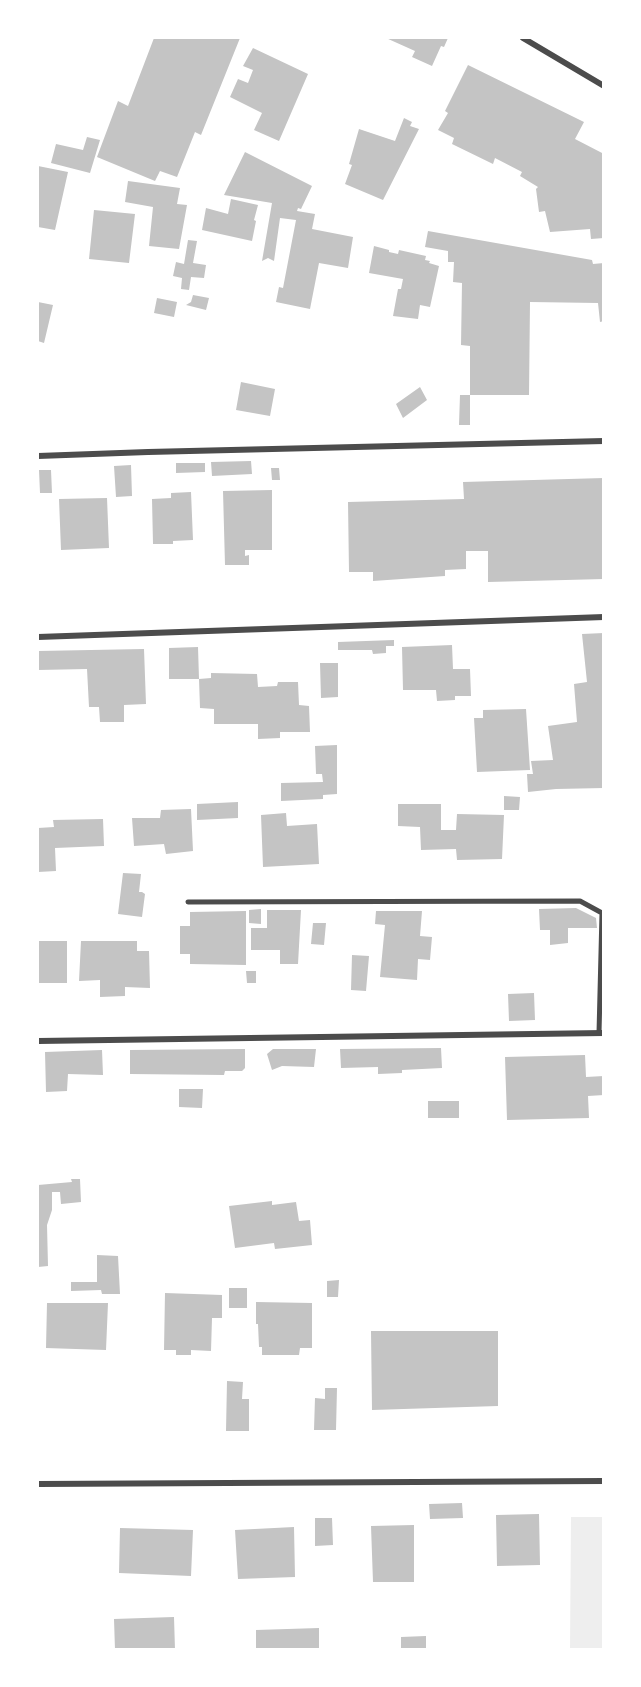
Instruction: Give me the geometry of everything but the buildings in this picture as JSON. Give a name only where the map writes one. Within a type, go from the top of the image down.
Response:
[{"type":"street","points":[[523,38],[603,86]]},
{"type":"street","points":[[38,456],[603,441]]},
{"type":"street","points":[[38,636],[603,617]]},
{"type":"street","points":[[38,1041],[601,1033],[602,913],[580,901],[188,902]]},
{"type":"street","points":[[38,1484],[603,1481]]},
{"type":"shaded area","points":[[571,1517],[603,1517],[603,1649],[570,1649]]}]
